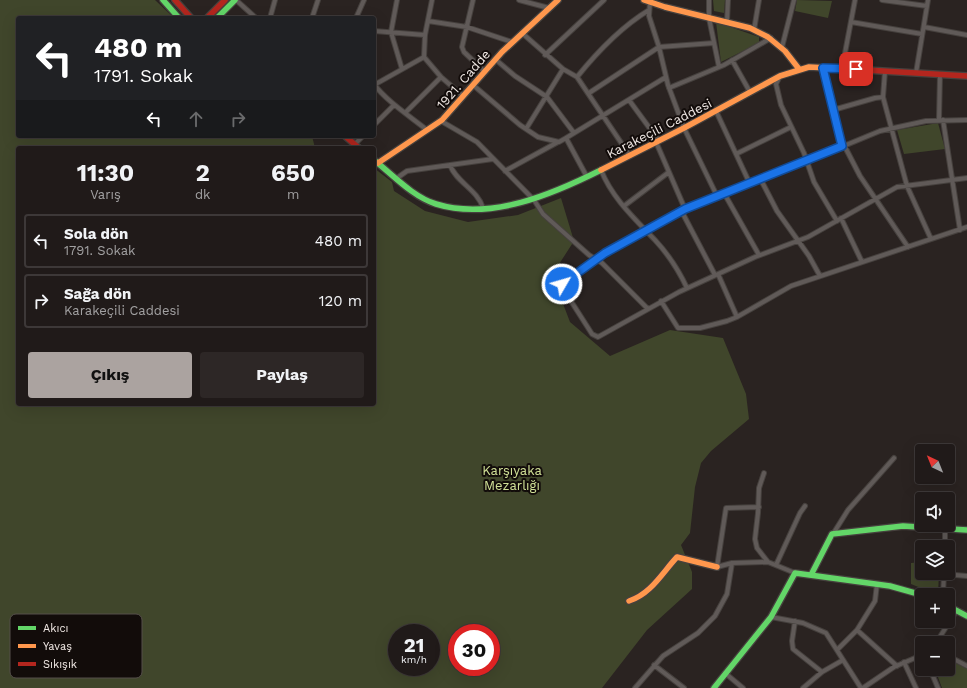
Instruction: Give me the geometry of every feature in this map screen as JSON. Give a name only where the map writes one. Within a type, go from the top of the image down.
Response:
[{"type":"main road","points":[[163,0],[177,16]]},
{"type":"main road","points":[[175,0],[189,16]]},
{"type":"main road","points":[[209,16],[225,0]]},
{"type":"main road","points":[[219,16],[236,0]]},
{"type":"main road","name":"1921. Cadde","points":[[376,162],[441,121],[484,71],[512,42],[558,0]]},
{"type":"main road","points":[[647,1],[709,18],[727,21],[754,30],[771,38],[782,47],[790,54],[799,69]]},
{"type":"main road","name":"Karakeçili Caddesi","points":[[376,162],[415,193],[436,204],[468,209],[483,208],[534,200],[587,177],[658,142],[780,76],[799,69],[823,68],[967,76]]},
{"type":"main road","points":[[347,138],[357,146]]},
{"type":"main road","points":[[811,575],[816,570],[832,534],[903,526],[915,527]]},
{"type":"main road","points":[[955,529],[967,530]]},
{"type":"main road","points":[[629,601],[635,600],[655,583],[678,557],[708,566],[717,567]]},
{"type":"main road","points":[[714,688],[771,617],[795,573],[890,586],[915,593]]},
{"type":"main road","points":[[957,610],[967,616]]},
{"type":"street","points":[[236,0],[254,16]]},
{"type":"street","points":[[271,16],[275,0]]},
{"type":"street","points":[[313,16],[318,0]]},
{"type":"street","points":[[357,16],[364,0]]},
{"type":"street","points":[[397,0],[391,32],[402,69]]},
{"type":"street","points":[[432,0],[425,35],[424,57],[441,77],[464,96]]},
{"type":"street","points":[[473,0],[462,47],[464,52],[484,71]]},
{"type":"street","points":[[519,0],[549,8]]},
{"type":"street","points":[[545,55],[604,0]]},
{"type":"street","points":[[709,0],[709,18],[719,67]]},
{"type":"street","points":[[727,21],[728,0]]},
{"type":"street","points":[[754,30],[759,0]]},
{"type":"street","points":[[782,47],[794,0]]},
{"type":"street","points":[[842,69],[855,0]]},
{"type":"street","points":[[882,0],[927,6]]},
{"type":"street","points":[[916,73],[928,0]]},
{"type":"street","points":[[647,1],[649,16],[659,47],[669,88],[684,128],[717,196]]},
{"type":"street","points":[[577,77],[608,41],[623,28],[649,10]]},
{"type":"street","points":[[428,21],[467,27],[512,42]]},
{"type":"street","points":[[851,22],[922,34]]},
{"type":"street","points":[[924,27],[967,35]]},
{"type":"street","points":[[376,31],[425,35]]},
{"type":"street","points":[[522,33],[545,55],[563,69],[577,77],[604,115],[630,156]]},
{"type":"street","points":[[669,88],[719,67],[771,38]]},
{"type":"street","points":[[589,93],[659,47],[714,43]]},
{"type":"street","points":[[376,84],[424,57]]},
{"type":"street","points":[[496,59],[516,76],[547,97],[574,134]]},
{"type":"street","points":[[732,60],[750,92]]},
{"type":"street","points":[[823,68],[843,145],[860,176],[908,247]]},
{"type":"street","points":[[526,129],[563,69]]},
{"type":"street","points":[[885,71],[883,97],[907,186],[931,240]]},
{"type":"street","points":[[940,74],[941,120],[953,180],[960,230]]},
{"type":"street","points":[[780,76],[776,84],[780,105],[807,160],[814,182],[839,219],[862,262]]},
{"type":"street","points":[[406,112],[441,77]]},
{"type":"street","points":[[505,171],[574,134],[666,78]]},
{"type":"street","points":[[473,85],[526,129],[538,137],[558,142]]},
{"type":"street","points":[[376,87],[394,104],[427,130]]},
{"type":"street","points":[[833,110],[874,98],[883,97]]},
{"type":"street","points":[[629,100],[658,142],[683,210],[737,317]]},
{"type":"street","points":[[376,123],[394,104]]},
{"type":"street","points":[[716,111],[750,184]]},
{"type":"street","points":[[967,120],[941,120],[891,127],[843,145],[761,180],[724,193],[683,210],[646,231],[595,260],[563,281],[562,285],[593,336],[599,337],[661,301],[687,288],[759,255],[808,237],[897,187],[967,178]]},
{"type":"street","points":[[441,121],[471,137],[534,200],[543,214],[595,260],[602,263],[648,309]]},
{"type":"street","points":[[736,154],[791,127]]},
{"type":"street","points":[[566,138],[587,177]]},
{"type":"street","points":[[397,178],[407,171],[493,159]]},
{"type":"street","points":[[450,165],[453,172],[478,198],[483,208]]},
{"type":"street","points":[[601,170],[605,181],[624,206],[665,253],[687,288]]},
{"type":"street","points":[[624,206],[669,172]]},
{"type":"street","points":[[761,180],[777,212],[798,240],[820,276]]},
{"type":"street","points":[[724,193],[759,255]]},
{"type":"street","points":[[661,301],[674,325],[680,329],[706,327],[737,317],[791,286],[967,227]]},
{"type":"street","points":[[832,534],[848,510],[894,458]]},
{"type":"street","points":[[764,473],[759,488],[759,507],[755,539],[757,548],[768,562]]},
{"type":"street","points":[[776,565],[800,513],[805,506]]},
{"type":"street","points":[[759,507],[726,508],[717,567],[732,563],[768,562],[795,573]]},
{"type":"street","points":[[635,688],[663,656],[698,633],[715,616],[727,594],[732,563]]},
{"type":"street","points":[[955,574],[967,576]]},
{"type":"street","points":[[837,650],[856,630],[875,601],[877,584]]},
{"type":"street","points":[[940,636],[957,610]]},
{"type":"street","points":[[771,617],[795,621],[826,633],[862,688],[904,662],[915,658]]},
{"type":"street","points":[[795,621],[792,641],[793,650],[822,672]]},
{"type":"street","points":[[856,630],[897,666]]},
{"type":"street","points":[[803,688],[822,672],[843,660]]},
{"type":"street","points":[[955,660],[967,666]]},
{"type":"street","points":[[904,662],[916,688]]},
{"type":"street","points":[[654,665],[684,688]]},
{"type":"street","points":[[725,673],[742,688]]},
{"type":"street","points":[[933,676],[938,688]]},
{"type":"green space","name":"Karşıyaka Mezarlığı","points":[[0,0],[155,0],[172,16],[16,16],[16,138],[312,138],[314,146],[16,146],[16,406],[376,406],[376,170],[392,182],[394,191],[425,211],[468,222],[518,215],[561,198],[574,241],[552,275],[570,322],[610,356],[670,330],[723,338],[746,394],[749,419],[711,451],[701,463],[695,487],[690,533],[681,545],[692,572],[692,589],[647,630],[602,688],[0,688]]},
{"type":"green space","points":[[713,0],[725,0],[724,13],[714,11]]},
{"type":"green space","points":[[797,0],[832,1],[828,18],[795,11]]},
{"type":"green space","points":[[716,22],[759,37],[759,43],[721,62]]},
{"type":"green space","points":[[938,123],[945,149],[904,154],[897,130]]},
{"type":"green space","points":[[911,563],[915,563],[915,580],[939,580],[938,588],[921,588],[911,584]]},
{"type":"green space","points":[[955,663],[967,669],[967,688],[942,688],[938,676],[955,676]]},
{"type":"traffic: fast","points":[[163,0],[177,16]]},
{"type":"traffic: fast","points":[[219,16],[235,0]]},
{"type":"traffic: fast","points":[[376,162],[411,191],[428,201],[457,208],[478,209],[500,207],[542,196],[601,170]]},
{"type":"traffic: fast","points":[[811,575],[832,534],[903,526],[967,530]]},
{"type":"traffic: fast","points":[[714,688],[771,617],[795,573],[890,586],[915,593]]},
{"type":"traffic: fast","points":[[955,610],[967,616]]},
{"type":"traffic: slow","points":[[378,163],[442,120],[502,52],[558,0]]},
{"type":"traffic: slow","points":[[644,0],[665,7],[750,28],[768,37],[785,51],[799,69]]},
{"type":"traffic: slow","points":[[601,170],[684,128],[780,76],[809,67],[849,69]]},
{"type":"traffic: slow","points":[[629,601],[637,598],[650,588],[677,557],[717,567]]},
{"type":"traffic: jam","points":[[175,0],[189,16]]},
{"type":"traffic: jam","points":[[209,16],[225,0]]},
{"type":"traffic: jam","points":[[849,69],[967,76]]},
{"type":"traffic: jam","points":[[347,138],[357,146]]},
{"type":"route","points":[[562,284],[563,281],[605,253],[685,209],[709,198],[754,183],[842,146],[823,68],[856,69]]}]
